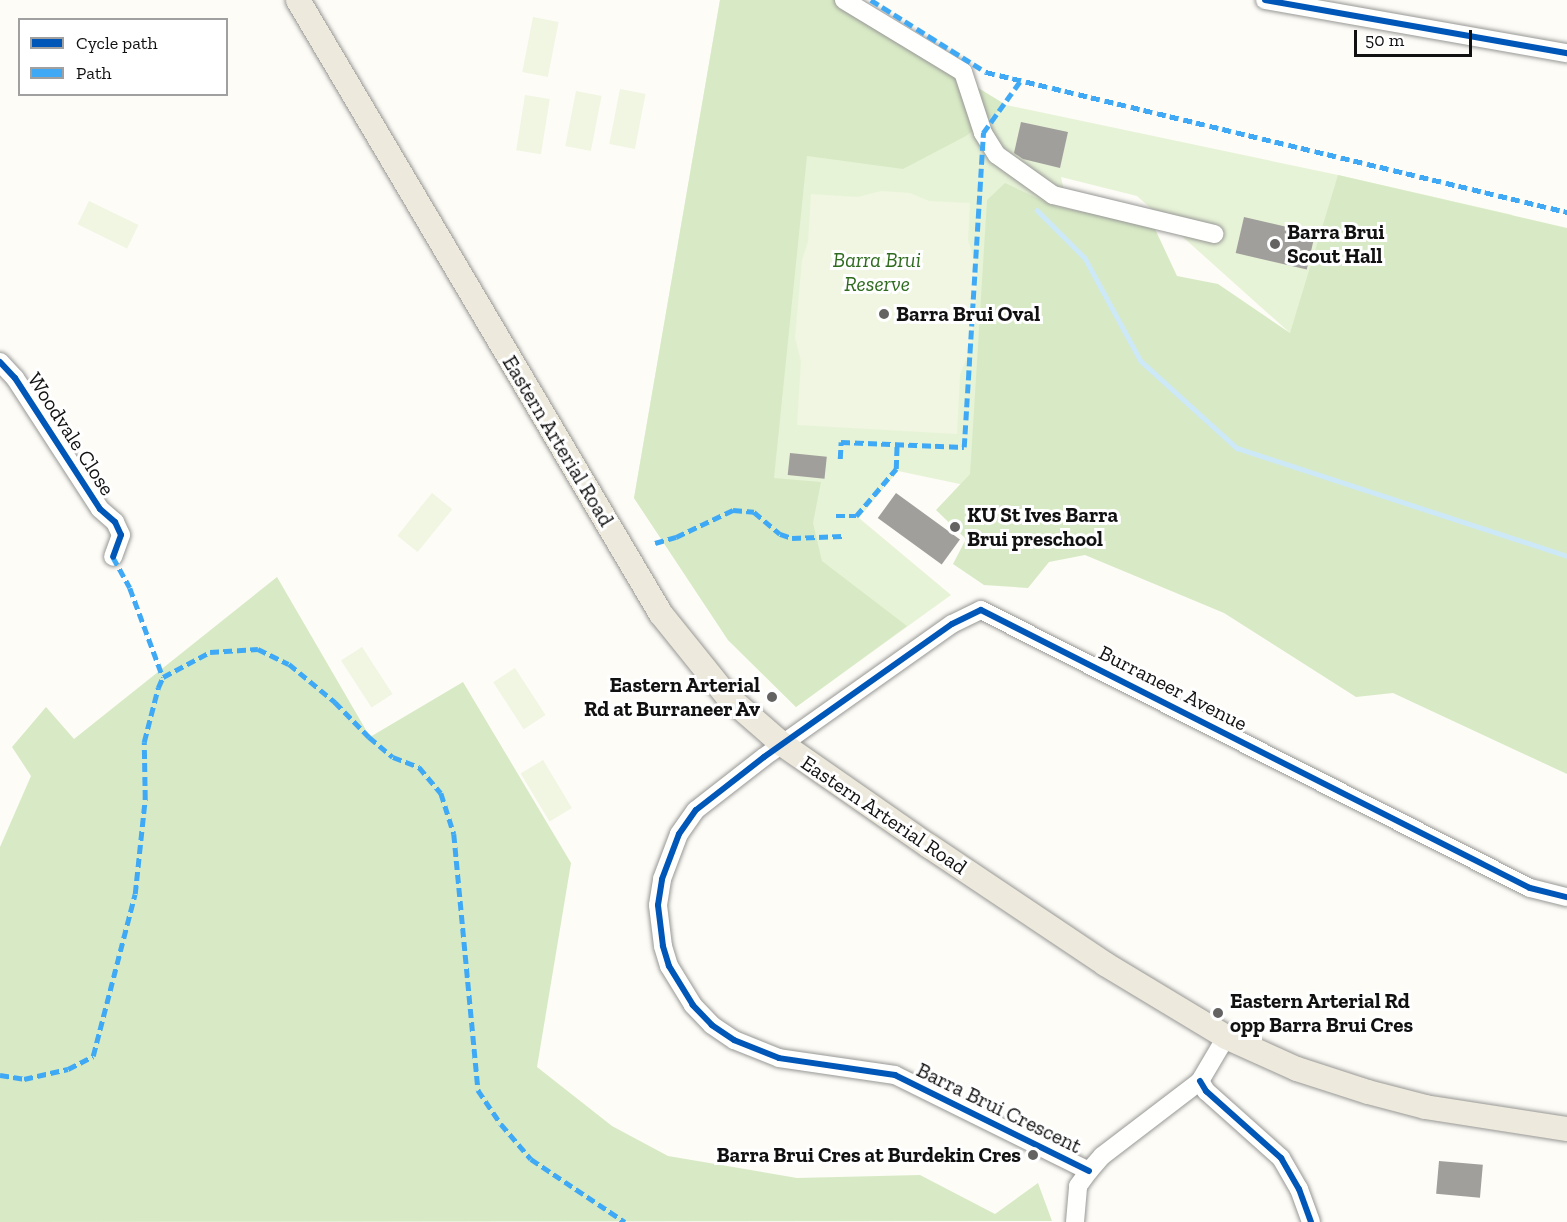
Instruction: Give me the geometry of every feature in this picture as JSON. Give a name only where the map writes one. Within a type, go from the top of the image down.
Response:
[{"type":"main road","name":"Eastern Arterial Road","points":[[298,0],[661,614],[727,696],[782,744],[1105,964],[1226,1037],[1297,1069],[1368,1092],[1425,1107],[1567,1129]]},
{"type":"street","points":[[843,0],[963,72],[983,133],[997,155],[1053,195],[1214,234]]},
{"type":"street","points":[[1265,0],[1567,53]]},
{"type":"street","name":"Woodvale Close","points":[[0,362],[15,378],[100,509],[115,522],[121,535],[113,557]]},
{"type":"street","name":"Burraneer Avenue","points":[[782,744],[952,624],[981,610],[1530,888],[1567,897]]},
{"type":"street","name":"Barra Brui Crescent","points":[[782,744],[696,810],[679,834],[668,858],[659,896],[659,927],[669,966],[693,1005],[712,1025],[756,1051],[779,1058],[895,1076],[1089,1171]]},
{"type":"street","points":[[1075,1222],[1078,1186],[1089,1171],[1102,1156],[1200,1082],[1226,1037]]},
{"type":"street","points":[[1200,1082],[1206,1091],[1281,1158],[1299,1189],[1311,1222]]},
{"type":"green space","name":"Barra Brui Reserve","points":[[720,0],[834,0],[1006,105],[1338,175],[1513,215],[1290,333],[1137,196],[1061,177],[1094,326],[1055,504],[898,471],[859,518],[951,595],[796,707],[728,640],[634,498]]},
{"type":"green space","points":[[720,0],[834,0],[1006,105],[966,136],[903,169],[807,156],[774,478],[821,482],[813,523],[822,561],[907,626],[796,707],[728,640],[634,498]]},
{"type":"green space","points":[[533,17],[559,22],[548,77],[522,72]]},
{"type":"green space","points":[[620,89],[646,94],[635,149],[609,144]]},
{"type":"green space","points":[[576,91],[602,96],[591,151],[565,146]]},
{"type":"green space","points":[[525,95],[550,99],[541,154],[516,150]]},
{"type":"green space","points":[[1338,175],[1567,228],[1567,774],[1393,693],[1356,697],[1224,613],[1085,555],[1049,562],[1028,588],[984,585],[953,564],[966,539],[936,510],[970,474],[987,200],[1005,183],[1056,207],[1125,219],[1155,229],[1177,276],[1218,284],[1290,333]]},
{"type":"green space","name":"Barra Brui Oval","points":[[881,191],[910,193],[929,201],[970,203],[968,240],[977,268],[976,299],[971,347],[960,375],[957,434],[797,425],[801,361],[795,338],[802,260],[808,242],[811,194],[858,197]]},
{"type":"green space","points":[[89,201],[138,225],[127,248],[78,224]]},
{"type":"green space","points":[[432,493],[452,509],[418,552],[397,536]]},
{"type":"green space","points":[[277,577],[370,737],[463,682],[571,863],[537,1067],[612,1126],[668,1156],[797,1178],[920,1175],[995,1214],[1038,1183],[1052,1221],[0,1222],[0,847],[31,776],[12,747],[46,707],[74,739]]},
{"type":"green space","points":[[362,647],[392,694],[372,708],[341,661]]},
{"type":"green space","points":[[515,668],[545,715],[524,729],[493,682]]},
{"type":"green space","points":[[543,760],[572,808],[550,821],[521,773]]},
{"type":"building","points":[[1021,122],[1068,132],[1060,168],[1023,159],[1014,153]]},
{"type":"building","name":"Barra Brui Scout Hall","points":[[1244,217],[1315,233],[1307,269],[1236,253]]},
{"type":"building","points":[[790,453],[827,457],[824,479],[788,475]]},
{"type":"building","points":[[896,493],[960,539],[942,565],[878,518]]},
{"type":"building","points":[[1439,1161],[1483,1165],[1480,1198],[1436,1194]]},
{"type":"waterway","points":[[1037,210],[1085,258],[1141,361],[1237,448],[1567,556]]},
{"type":"marked path","points":[[871,0],[986,72],[1567,212]]},
{"type":"marked path","points":[[840,459],[841,442],[964,447],[983,133],[1021,80]]},
{"type":"marked path","points":[[836,516],[856,516],[896,469],[897,444]]},
{"type":"marked path","points":[[655,543],[676,537],[733,510],[754,512],[780,534],[792,538],[842,536]]},
{"type":"marked path","points":[[113,557],[130,588],[163,677]]},
{"type":"marked path","points":[[0,1075],[24,1079],[68,1069],[93,1056],[135,894],[145,799],[144,742],[158,688],[163,677],[210,652],[258,649],[289,664],[335,702],[369,737],[393,757],[419,767],[441,793],[454,834],[478,1090],[501,1124],[531,1159],[625,1222]]},
{"type":"cycle path","points":[[1265,0],[1567,53]]},
{"type":"cycle path","points":[[0,362],[15,378],[100,509],[115,522],[121,535],[113,557]]},
{"type":"cycle path","points":[[1089,1171],[895,1075],[779,1058],[734,1040],[712,1025],[693,1005],[669,966],[663,946],[658,905],[662,879],[679,834],[696,810],[764,757],[952,624],[981,610],[1530,888],[1567,897]]},
{"type":"cycle path","points":[[1200,1081],[1206,1091],[1281,1158],[1299,1189],[1311,1222]]},
{"type":"place","name":"Barra Brui Scout Hall","points":[[1275,244]]},
{"type":"place","name":"Barra Brui Oval","points":[[884,314]]},
{"type":"place","name":"KU St Ives Barra Brui preschool","points":[[955,527]]},
{"type":"place","name":"Eastern Arterial Rd at Burraneer Av","points":[[772,697]]},
{"type":"place","name":"Eastern Arterial Rd opp Barra Brui Cres","points":[[1218,1013]]},
{"type":"place","name":"Barra Brui Cres at Burdekin Cres","points":[[1033,1155]]}]
